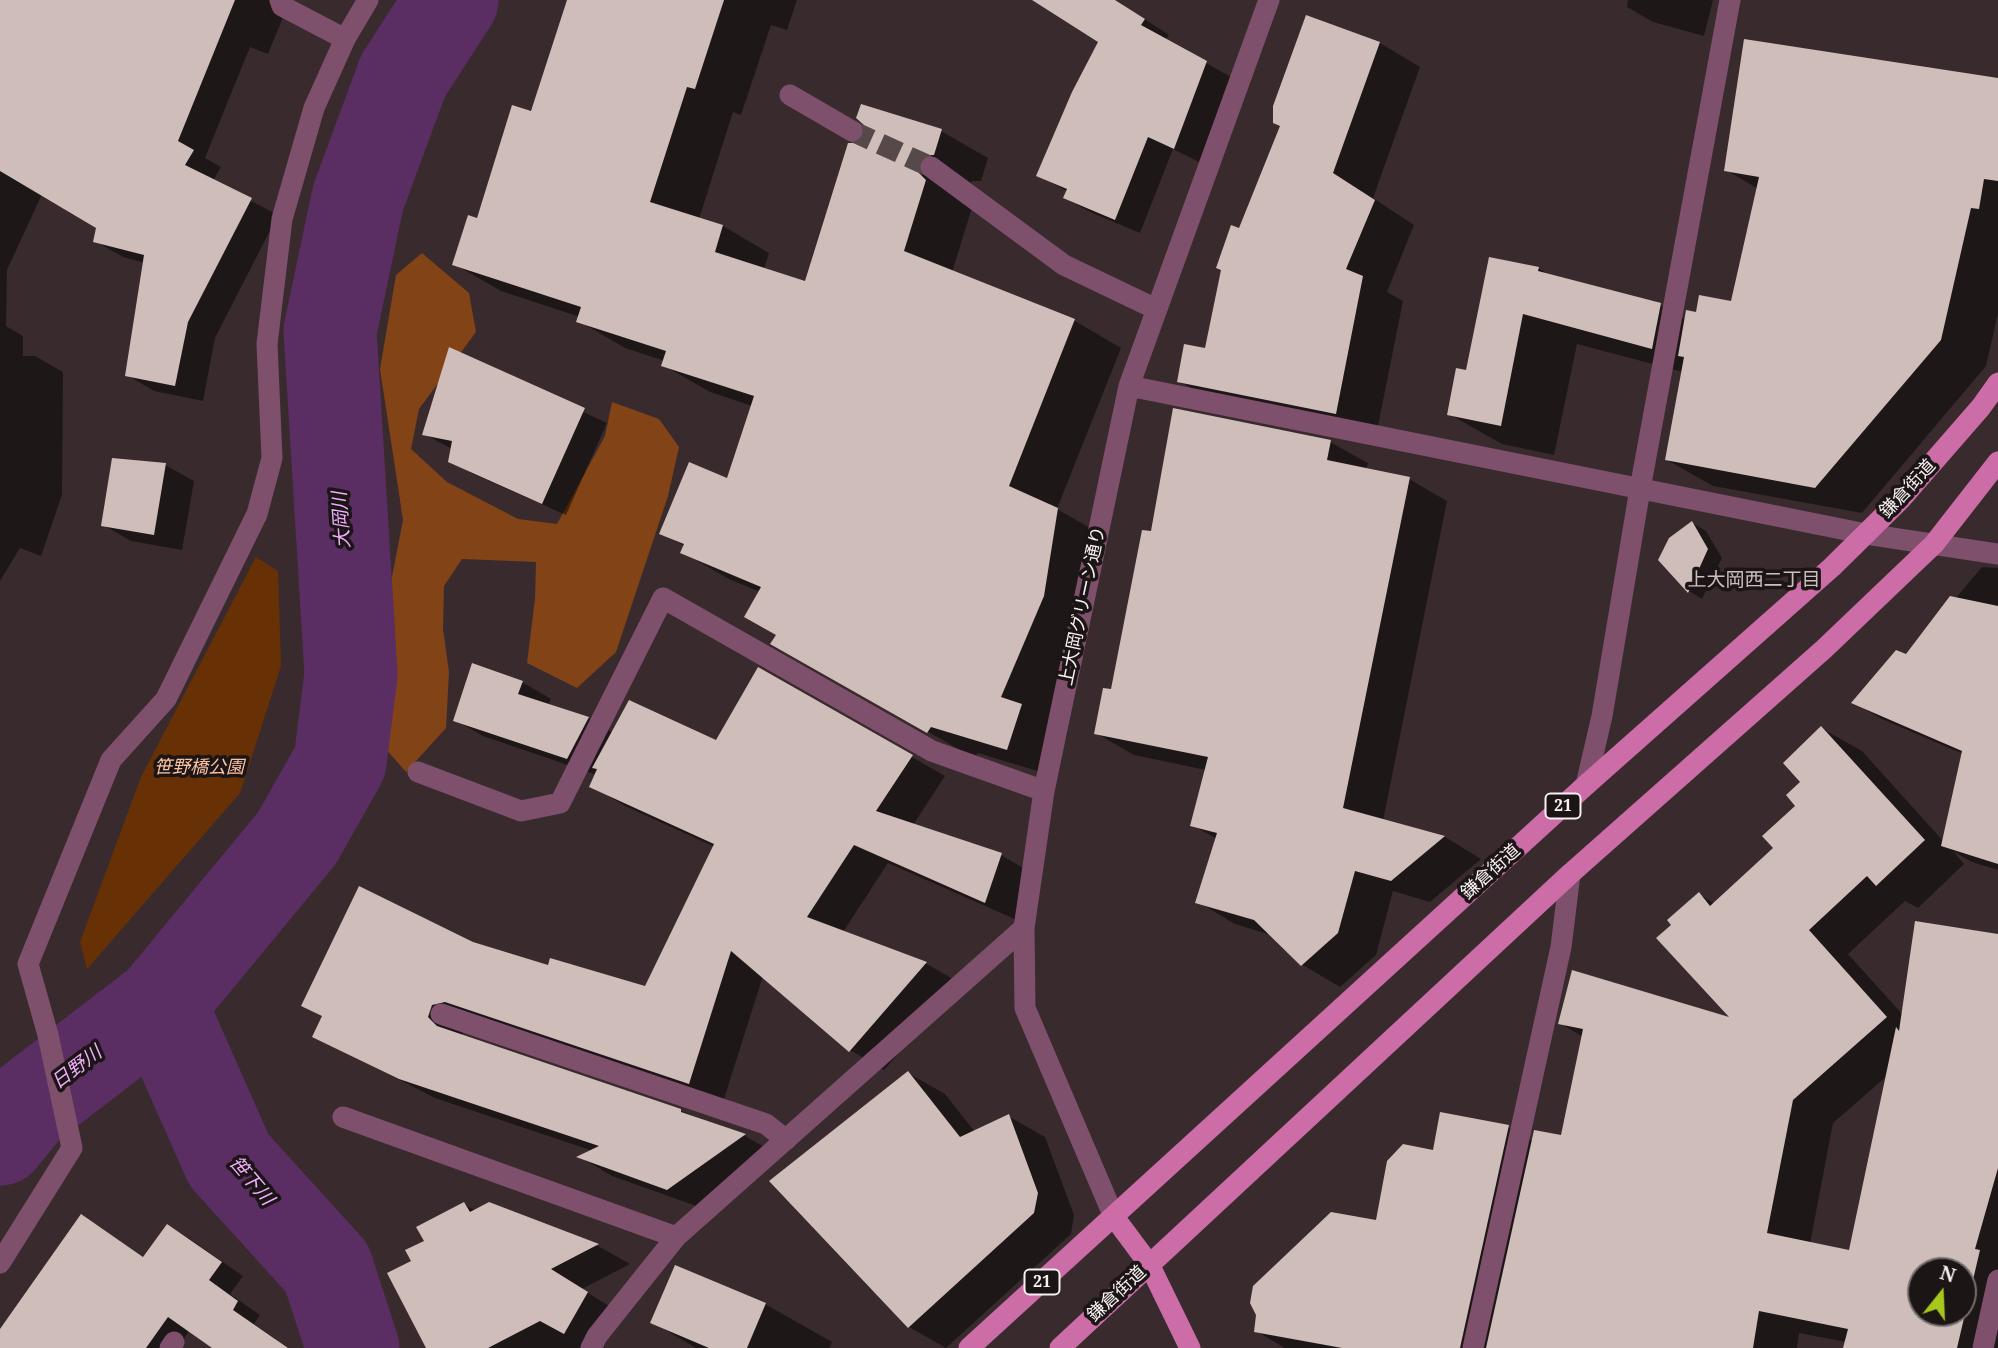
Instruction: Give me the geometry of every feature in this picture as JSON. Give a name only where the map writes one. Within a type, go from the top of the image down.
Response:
[{"type":"main road","name":"鎌倉街道","points":[[969,1348],[1586,785],[1866,534],[1909,490],[1981,407],[1998,383]]},
{"type":"main road","name":"鎌倉街道","points":[[1060,1348],[1570,874],[1824,649],[1934,544],[1998,463]]},
{"type":"main road","points":[[1114,1217],[1149,1264],[1192,1348]]},
{"type":"street","points":[[280,0],[282,6],[345,39]]},
{"type":"street","points":[[0,1263],[72,1148],[48,1035],[28,964],[111,760],[166,699],[257,514],[272,458],[267,344],[282,219],[314,108],[345,39],[368,0]]},
{"type":"street","name":"上大岡グリーン通り","points":[[1114,1217],[1025,1007],[1024,928],[1044,791],[1129,386],[1269,0]]},
{"type":"street","points":[[1586,785],[1602,716],[1640,489],[1730,0]]},
{"type":"street","points":[[790,95],[852,131]]},
{"type":"street","points":[[930,167],[1064,265],[1156,309]]},
{"type":"street","points":[[1129,386],[1866,534],[1998,555]]},
{"type":"street","points":[[418,772],[521,811],[560,803],[663,598],[932,751],[1044,791]]},
{"type":"street","points":[[1474,1348],[1561,947],[1570,874]]},
{"type":"street","points":[[591,1348],[597,1336],[677,1237],[1024,928]]},
{"type":"street","points":[[441,1014],[766,1124],[786,1140]]},
{"type":"street","points":[[343,1117],[677,1237]]},
{"type":"street","points":[[1983,1348],[1998,1280]]},
{"type":"green space","name":"笹野橋公園","points":[[256,557],[278,571],[281,666],[240,793],[87,969],[80,942],[141,777]]},
{"type":"shaded area","points":[[422,253],[469,293],[476,332],[419,409],[411,449],[447,482],[518,519],[557,524],[605,436],[612,402],[659,419],[679,447],[668,496],[616,652],[577,688],[527,663],[535,599],[536,562],[462,559],[444,586],[443,629],[449,672],[446,728],[406,772],[369,730],[376,659],[403,520],[380,369],[396,275]]},
{"type":"building","points":[[0,0],[235,0],[178,141],[194,150],[185,165],[252,198],[188,322],[175,386],[125,376],[144,255],[93,242],[96,228],[0,171]]},
{"type":"building","points":[[567,0],[724,0],[695,89],[687,87],[650,202],[723,225],[715,252],[805,281],[848,143],[858,143],[864,137],[864,125],[856,118],[861,104],[942,129],[934,155],[925,155],[918,165],[919,173],[926,180],[904,251],[1075,319],[1009,486],[1058,508],[1044,596],[1001,697],[1022,704],[1007,750],[931,727],[927,733],[770,644],[776,635],[744,617],[761,587],[680,553],[684,544],[659,534],[689,462],[727,478],[754,396],[661,366],[666,351],[576,322],[581,307],[452,265],[468,215],[477,218],[512,105],[531,111]]},
{"type":"building","points":[[1032,0],[1115,0],[1145,19],[1141,25],[1207,61],[1174,149],[1148,137],[1115,220],[1063,198],[1067,189],[1036,176],[1072,92],[1098,42]]},
{"type":"building","points":[[1306,15],[1380,42],[1333,173],[1375,200],[1346,269],[1363,276],[1336,414],[1177,382],[1184,344],[1205,348],[1221,270],[1216,268],[1231,225],[1239,228],[1280,126],[1273,123],[1273,106]]},
{"type":"building","points":[[1744,39],[1998,78],[1998,181],[1984,179],[1979,209],[1971,208],[1941,340],[1815,488],[1665,460],[1684,357],[1678,356],[1686,310],[1696,312],[1699,295],[1731,301],[1759,177],[1724,171]]},
{"type":"building","points":[[1489,257],[1539,267],[1538,271],[1661,303],[1652,349],[1523,314],[1501,426],[1447,415],[1456,368],[1466,370]]},
{"type":"building","points":[[449,347],[585,408],[542,504],[448,462],[452,441],[422,435]]},
{"type":"building","points":[[1173,408],[1331,440],[1327,460],[1410,477],[1343,808],[1445,836],[1391,881],[1355,871],[1338,933],[1301,966],[1254,920],[1195,903],[1217,833],[1190,826],[1208,757],[1094,734],[1103,688],[1111,689],[1142,530],[1151,531]]},
{"type":"building","points":[[112,458],[166,463],[154,535],[101,526]]},
{"type":"building","points":[[1692,521],[1708,549],[1688,593],[1658,560],[1669,538]]},
{"type":"building","points":[[1950,596],[1998,606],[1998,864],[1941,846],[1962,751],[1851,703],[1896,650],[1906,654]]},
{"type":"building","points":[[472,663],[523,681],[518,694],[589,717],[567,759],[453,721]]},
{"type":"building","points":[[758,667],[913,755],[876,811],[1002,853],[985,903],[854,845],[807,917],[927,962],[849,1052],[731,951],[689,1084],[445,1002],[432,1005],[428,1017],[437,1026],[681,1109],[681,1112],[746,1134],[667,1190],[576,1157],[599,1146],[399,1079],[312,1037],[322,1016],[301,1006],[359,886],[473,942],[548,965],[550,958],[645,986],[714,844],[589,787],[597,769],[592,768],[629,700],[716,740]]},
{"type":"building","points":[[1821,726],[1925,840],[1876,886],[1867,876],[1809,930],[1887,1017],[1793,1100],[1767,1233],[1849,1250],[1896,1027],[1899,1031],[1915,921],[1998,934],[1998,1168],[1975,1249],[1980,1250],[1977,1263],[1977,1257],[1907,1257],[1907,1327],[1962,1327],[1957,1348],[1843,1348],[1848,1329],[1759,1311],[1753,1348],[1486,1348],[1534,1130],[1561,1135],[1583,1029],[1558,1024],[1572,970],[1729,1017],[1656,938],[1671,925],[1667,920],[1699,892],[1710,906],[1773,848],[1762,836],[1795,806],[1786,795],[1800,782],[1783,763]]},
{"type":"building","points":[[908,1071],[960,1137],[1009,1114],[1038,1193],[1034,1213],[908,1328],[769,1181]]},
{"type":"building","points":[[1440,1112],[1509,1125],[1460,1348],[1342,1348],[1254,1332],[1256,1315],[1250,1303],[1253,1286],[1331,1212],[1376,1220],[1387,1161],[1403,1144],[1433,1150]]},
{"type":"building","points":[[464,1202],[470,1212],[489,1202],[599,1244],[551,1269],[588,1292],[564,1334],[540,1321],[488,1348],[426,1348],[387,1273],[411,1261],[405,1250],[424,1241],[416,1227]]},
{"type":"building","points":[[81,1214],[143,1257],[167,1224],[222,1262],[209,1280],[238,1301],[233,1310],[288,1348],[212,1348],[168,1317],[146,1348],[0,1348],[0,1329]]},
{"type":"building","points":[[675,1265],[766,1303],[747,1348],[709,1348],[650,1323]]},
{"type":"waterway","name":"大岡川","points":[[0,1139],[27,1106],[160,1004],[297,838],[340,762],[351,674],[330,331],[358,198],[403,76],[452,0]]},
{"type":"waterway","name":"笹下川","points":[[160,1004],[229,1160],[327,1268],[353,1348]]},
{"type":"tunnel","points":[[852,131],[931,167]]},
{"type":"district","name":"上大岡西二丁目","points":[[1754,581]]},
{"type":"water label","name":"日野川","points":[[77,1068]]}]
